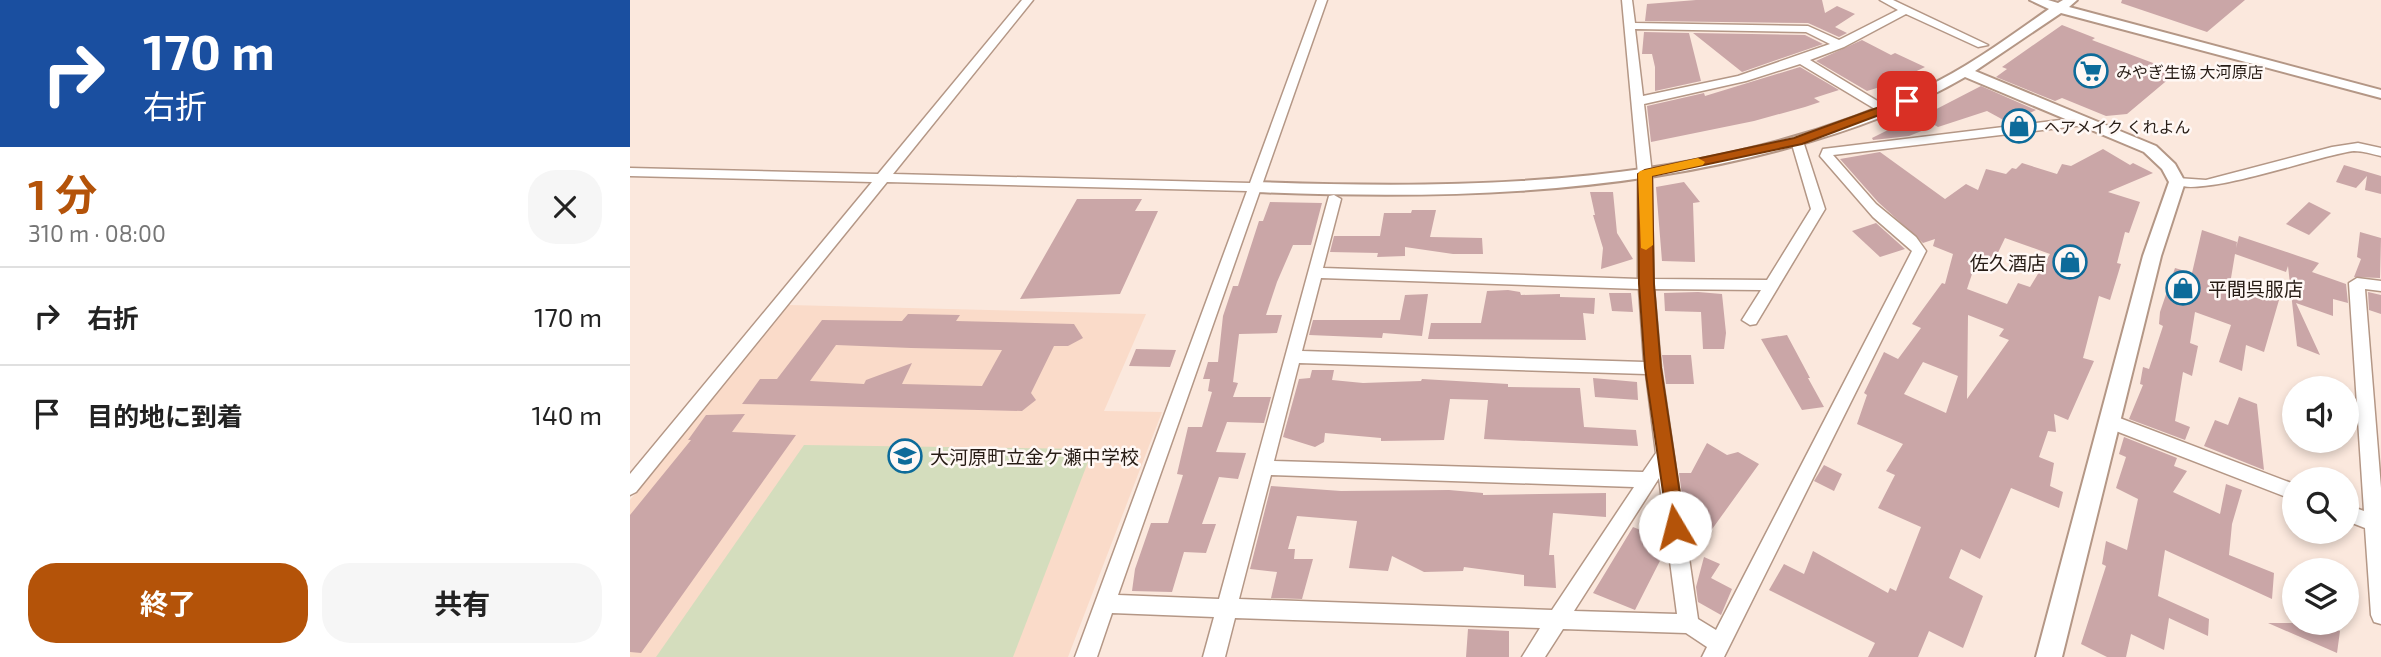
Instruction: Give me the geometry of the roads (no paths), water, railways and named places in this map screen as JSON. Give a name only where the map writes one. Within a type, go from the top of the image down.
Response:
[{"type":"street","points":[[630,487],[1028,0]]},
{"type":"street","points":[[1086,657],[1322,0]]},
{"type":"street","points":[[1627,0],[1645,174],[1646,284],[1653,368],[1689,624],[1716,650],[1919,251],[1914,243],[1880,216],[1826,156],[1800,148]]},
{"type":"street","points":[[1885,0],[1982,44]]},
{"type":"street","points":[[2036,0],[2065,4],[2381,94]]},
{"type":"street","points":[[630,172],[1425,191],[1545,185],[1645,174],[1800,148],[1965,72],[2065,4]]},
{"type":"street","points":[[1638,101],[1729,82],[1802,60],[1840,45],[1905,10]]},
{"type":"street","points":[[1630,26],[1808,29],[1840,45]]},
{"type":"street","points":[[1802,60],[1885,111]]},
{"type":"street","points":[[1965,72],[2150,149],[2169,167],[2177,182],[2152,256],[2049,657]]},
{"type":"street","points":[[1826,156],[1828,152],[2085,121]]},
{"type":"street","points":[[2177,182],[2206,184],[2332,151],[2358,147],[2381,152]]},
{"type":"street","points":[[1750,320],[1818,209],[1800,148]]},
{"type":"street","points":[[1214,657],[1334,199]]},
{"type":"street","points":[[1314,274],[1771,285]]},
{"type":"street","points":[[2381,286],[2357,283],[2377,524],[2381,615]]},
{"type":"street","points":[[1292,357],[1653,368]]},
{"type":"street","points":[[2109,421],[2282,487]]},
{"type":"street","points":[[1533,657],[1665,454]]},
{"type":"street","points":[[1264,468],[1647,480]]},
{"type":"street","points":[[2359,517],[2377,524]]},
{"type":"street","points":[[1105,604],[1689,624]]},
{"type":"place","name":"みやぎ生協 大河原店","points":[[2091,71]]},
{"type":"place","name":"ヘアメイク くれよん","points":[[2019,126]]},
{"type":"place","name":"佐久酒店","points":[[2070,262]]},
{"type":"place","name":"平間呉服店","points":[[2183,288]]},
{"type":"place","name":"大河原町立金ケ瀬中学校","points":[[905,456]]}]
